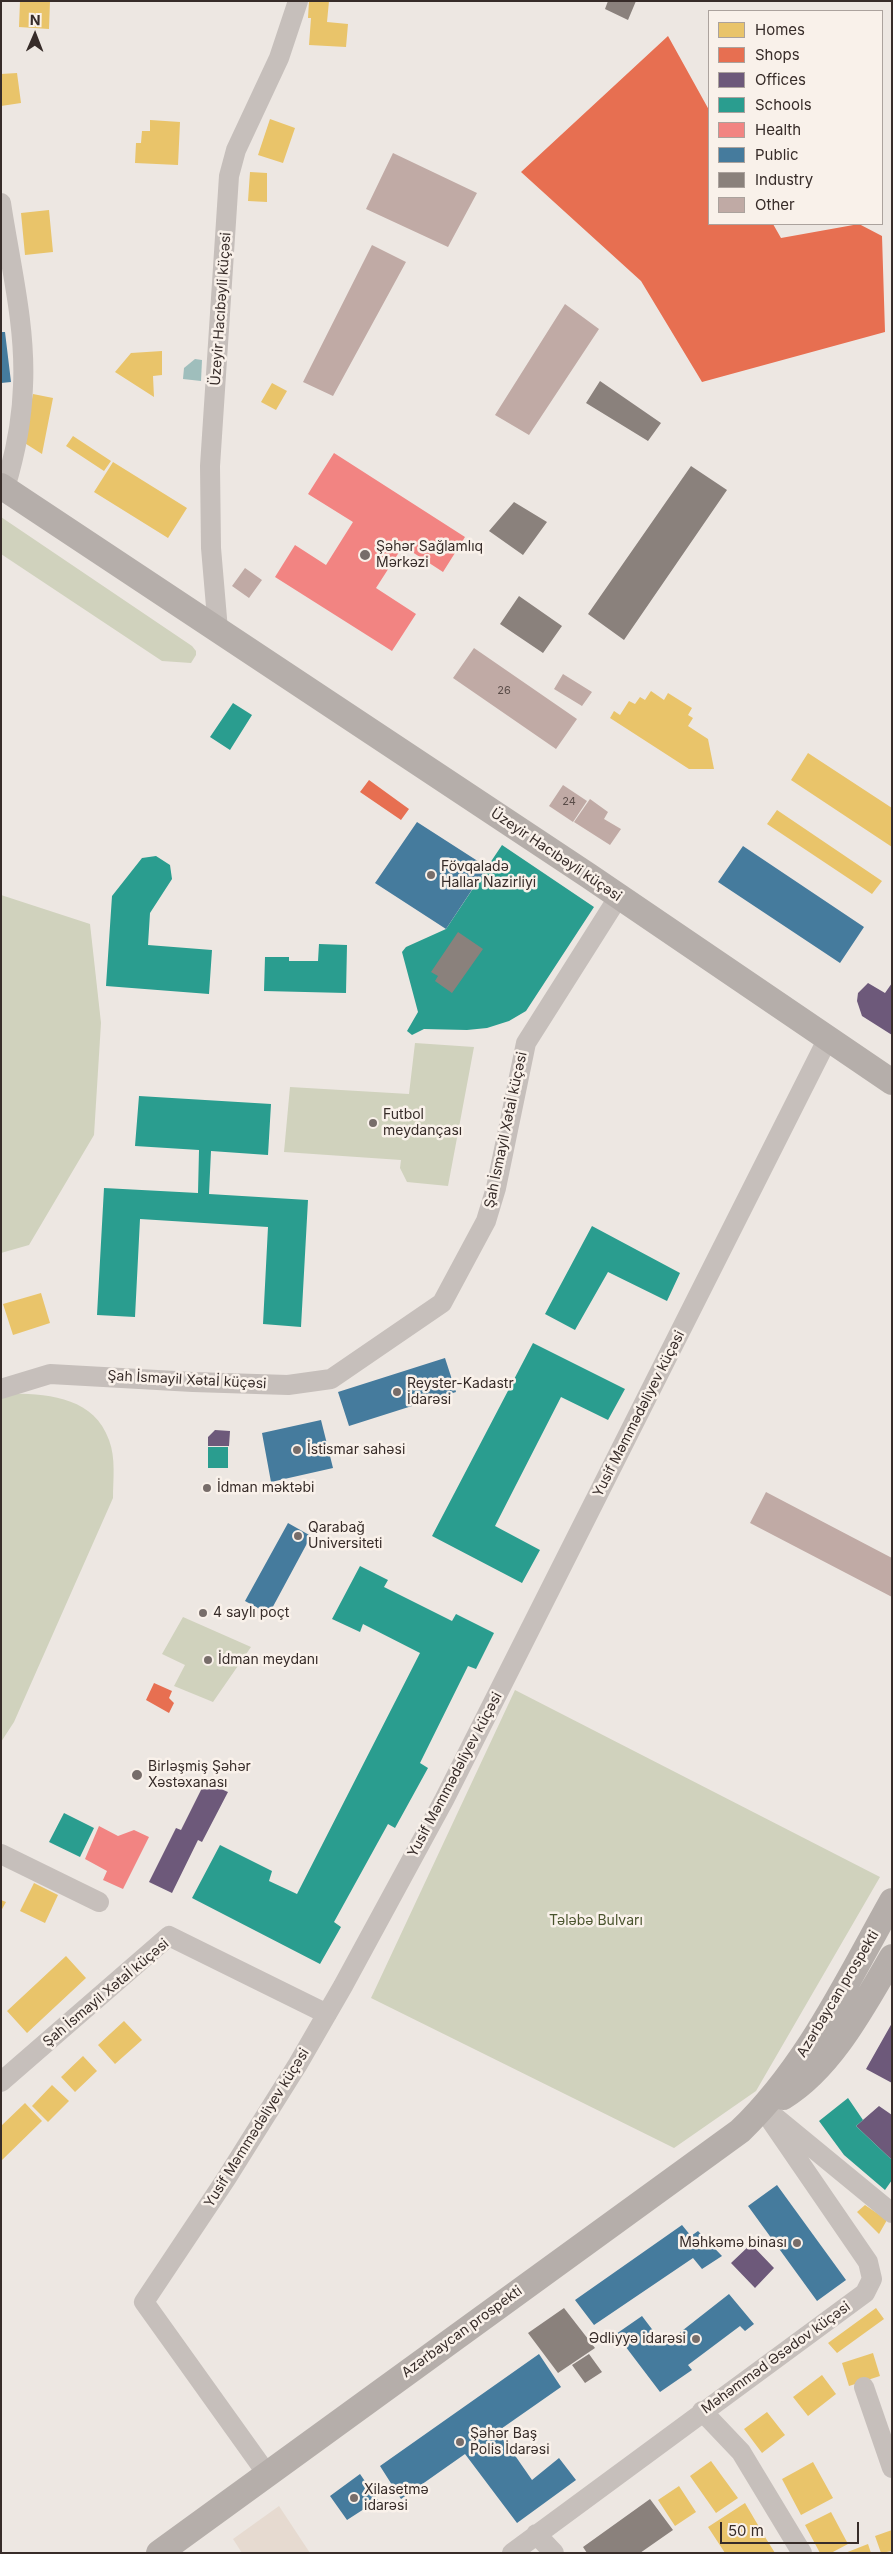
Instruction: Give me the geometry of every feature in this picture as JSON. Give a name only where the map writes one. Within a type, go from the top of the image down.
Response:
[{"type":"main road","name":"Üzeyir Hacıbəyli küçəsi","points":[[3,487],[618,896],[827,1040],[892,1082]]},
{"type":"main road","name":"Azərbaycan prospekti","points":[[159,2553],[740,2131],[763,2109],[810,2046],[892,1901]]},
{"type":"main road","name":"Azərbaycan prospekti","points":[[763,2109],[798,2088],[825,2061],[870,1995],[892,1957]]},
{"type":"street","name":"Üzeyir Hacıbəyli küçəsi","points":[[218,630],[211,548],[210,466],[229,176],[236,150],[279,58],[298,1]]},
{"type":"street","name":"Üzeyir Hacıbəyli küçəsi","points":[[1,204],[22,338],[24,385],[19,429],[3,487]]},
{"type":"street","name":"Şah İsmayil Xətaİ küçəsi","points":[[1,1389],[50,1374],[288,1385],[331,1379],[442,1303],[486,1222],[496,1188],[526,1043],[618,896]]},
{"type":"street","name":"Yusif Məmmədəliyev küçəsi","points":[[266,2474],[144,2302],[226,2179],[327,2014],[456,1778],[827,1040]]},
{"type":"street","points":[[1,1854],[100,1902]]},
{"type":"street","name":"Şah İsmayil Xətaİ küçəsi","points":[[1,2082],[169,1936],[327,2014]]},
{"type":"street","points":[[763,2109],[784,2124],[892,2213]]},
{"type":"street","name":"Məhəmməd Əsədov küçəsi","points":[[512,2553],[702,2411],[865,2293],[872,2279],[868,2262],[763,2109]]},
{"type":"street","points":[[864,2386],[892,2468]]},
{"type":"street","points":[[702,2411],[741,2452],[802,2553]]},
{"type":"street","points":[[536,2534],[554,2553]]},
{"type":"green space","points":[[1,517],[192,646],[196,651],[196,655],[191,663],[162,661],[1,554]]},
{"type":"green space","points":[[1,895],[90,924],[101,1023],[94,1135],[29,1245],[1,1253]]},
{"type":"green space","name":"Futbol meydançası","points":[[415,1043],[474,1047],[448,1186],[407,1182],[400,1168],[401,1160],[284,1152],[290,1087],[409,1094]]},
{"type":"green space","points":[[1,1394],[49,1396],[79,1405],[101,1425],[109,1440],[113,1454],[114,1469],[113,1498],[14,1722],[1,1742]]},
{"type":"green space","name":"İdman meydanı","points":[[183,1617],[251,1647],[213,1702],[174,1686],[185,1665],[162,1654]]},
{"type":"green space","name":"Tələbə Bulvarı","points":[[515,1690],[880,1877],[756,2091],[674,2148],[371,1998]]},
{"type":"shaded area","points":[[279,2506],[310,2553],[242,2553],[233,2539]]},
{"type":"water","points":[[195,359],[202,360],[201,381],[183,379],[184,368]]},
{"type":"building: Homes","points":[[20,1],[50,1],[49,29],[19,27]]},
{"type":"building: Homes","points":[[309,1],[329,1],[327,22],[348,24],[346,47],[309,45],[311,18],[308,18]]},
{"type":"building: Homes","points":[[17,73],[21,103],[1,106],[1,74]]},
{"type":"building: Homes","points":[[270,119],[295,128],[283,163],[258,155]]},
{"type":"building: Homes","points":[[150,120],[180,122],[178,165],[135,163],[136,143],[141,143],[142,131],[150,131]]},
{"type":"building: Homes","points":[[250,172],[267,173],[267,202],[248,201]]},
{"type":"building: Homes","points":[[49,210],[53,252],[25,255],[21,213]]},
{"type":"building: Homes","points":[[162,351],[162,375],[153,376],[154,397],[115,372],[131,353]]},
{"type":"building: Homes","points":[[272,383],[287,391],[276,410],[261,402]]},
{"type":"building: Homes","points":[[33,394],[53,398],[42,454],[23,442]]},
{"type":"building: Homes","points":[[73,436],[111,461],[104,471],[66,446]]},
{"type":"building: Homes","points":[[113,462],[187,508],[168,538],[94,492]]},
{"type":"building: Homes","points":[[651,691],[664,700],[668,693],[692,708],[688,715],[693,718],[688,726],[708,739],[714,769],[689,769],[610,718],[614,711],[620,715],[629,701],[635,704],[640,697],[645,700]]},
{"type":"building: Homes","points":[[808,753],[892,808],[892,847],[791,780]]},
{"type":"building: Homes","points":[[777,810],[882,881],[872,894],[767,824]]},
{"type":"building: Homes","points":[[41,1293],[50,1323],[13,1335],[3,1304]]},
{"type":"building: Homes","points":[[34,1883],[58,1895],[45,1923],[20,1911]]},
{"type":"building: Homes","points":[[1,1900],[6,1902],[1,1911]]},
{"type":"building: Homes","points":[[66,1956],[86,1978],[27,2033],[7,2011]]},
{"type":"building: Homes","points":[[124,2021],[142,2040],[115,2064],[98,2045]]},
{"type":"building: Homes","points":[[83,2056],[97,2071],[75,2092],[61,2077]]},
{"type":"building: Homes","points":[[52,2085],[69,2101],[48,2122],[32,2106]]},
{"type":"building: Homes","points":[[25,2103],[42,2121],[1,2161],[1,2126]]},
{"type":"building: Homes","points":[[865,2205],[887,2220],[879,2234],[857,2212]]},
{"type":"building: Homes","points":[[876,2308],[884,2319],[837,2353],[828,2343]]},
{"type":"building: Homes","points":[[873,2353],[880,2376],[849,2386],[842,2363]]},
{"type":"building: Homes","points":[[822,2375],[836,2394],[808,2416],[793,2397]]},
{"type":"building: Homes","points":[[767,2412],[785,2435],[762,2453],[744,2429]]},
{"type":"building: Homes","points":[[711,2461],[738,2498],[716,2513],[690,2476]]},
{"type":"building: Homes","points":[[813,2462],[833,2498],[801,2515],[782,2479]]},
{"type":"building: Homes","points":[[679,2486],[696,2512],[675,2526],[658,2500]]},
{"type":"building: Homes","points":[[745,2503],[775,2553],[725,2553],[708,2527]]},
{"type":"building: Homes","points":[[831,2512],[848,2544],[831,2553],[820,2553],[805,2525]]},
{"type":"building: Homes","points":[[892,2530],[892,2551],[881,2553],[875,2536]]},
{"type":"building: Homes","points":[[868,2544],[871,2553],[845,2553]]},
{"type":"building: Shops","points":[[668,36],[708,108],[708,225],[774,225],[781,238],[861,225],[882,236],[885,332],[702,382],[641,281],[521,172]]},
{"type":"building: Shops","points":[[369,780],[409,809],[401,820],[360,792]]},
{"type":"building: Shops","points":[[154,1683],[172,1691],[169,1698],[174,1703],[169,1713],[146,1700]]},
{"type":"building: Offices","points":[[868,983],[885,993],[892,983],[892,1035],[862,1016],[857,1001],[858,993]]},
{"type":"building: Offices","points":[[215,1430],[230,1431],[229,1446],[208,1446],[208,1437]]},
{"type":"building: Offices","points":[[205,1782],[228,1792],[202,1842],[198,1840],[172,1893],[149,1882],[176,1828],[181,1830]]},
{"type":"building: Offices","points":[[892,2023],[892,2083],[866,2069]]},
{"type":"building: Offices","points":[[879,2106],[892,2115],[892,2160],[856,2126]]},
{"type":"building: Offices","points":[[751,2244],[774,2268],[755,2288],[731,2263]]},
{"type":"building: Schools","points":[[233,703],[252,715],[230,750],[210,737]]},
{"type":"building: Schools","points":[[502,845],[594,907],[526,1011],[509,1021],[487,1028],[467,1030],[424,1029],[412,1035],[407,1031],[418,1012],[402,952],[406,947],[446,929]]},
{"type":"building: Schools","points":[[156,856],[170,865],[172,879],[150,913],[148,945],[212,950],[209,994],[106,986],[112,896],[142,858]]},
{"type":"building: Schools","points":[[319,944],[347,945],[346,993],[264,991],[265,957],[289,957],[289,961],[318,961]]},
{"type":"building: Schools","points":[[139,1096],[271,1104],[268,1155],[211,1151],[209,1194],[308,1200],[301,1327],[263,1324],[268,1227],[140,1219],[135,1317],[97,1315],[104,1188],[198,1193],[199,1150],[135,1146]]},
{"type":"building: Schools","points":[[592,1226],[680,1273],[667,1301],[608,1272],[575,1330],[545,1314]]},
{"type":"building: Schools","points":[[533,1343],[625,1389],[608,1420],[561,1397],[495,1526],[540,1550],[522,1583],[432,1536]]},
{"type":"building: Schools","points":[[208,1447],[228,1447],[228,1468],[208,1468]]},
{"type":"building: Schools","points":[[360,1566],[388,1580],[384,1587],[452,1621],[456,1614],[494,1633],[476,1669],[468,1666],[420,1763],[428,1768],[395,1828],[388,1824],[334,1922],[341,1927],[320,1964],[192,1898],[220,1845],[272,1871],[269,1881],[297,1894],[420,1653],[363,1624],[360,1632],[332,1619]]},
{"type":"building: Schools","points":[[64,1813],[94,1828],[80,1857],[49,1842]]},
{"type":"building: Schools","points":[[848,2098],[863,2120],[856,2126],[892,2160],[892,2180],[885,2190],[844,2155],[819,2121]]},
{"type":"building: Health","name":"Şəhər Sağlamlıq Mərkəzi","points":[[334,453],[465,537],[443,572],[403,546],[376,588],[416,614],[392,651],[275,577],[295,545],[326,565],[353,522],[308,494]]},
{"type":"building: Health","points":[[99,1826],[118,1836],[134,1830],[149,1837],[123,1889],[103,1880],[107,1871],[85,1859]]},
{"type":"building: Public","points":[[1,332],[5,332],[11,382],[1,383]]},
{"type":"building: Public","name":"Fövqaladə Hallar Nazirliyi","points":[[417,822],[487,867],[446,929],[375,883]]},
{"type":"building: Public","points":[[743,846],[864,927],[840,963],[718,882]]},
{"type":"building: Public","name":"Reyster-Kadastr İdarəsi","points":[[445,1358],[456,1392],[349,1426],[338,1392]]},
{"type":"building: Public","name":"İstismar sahəsi","points":[[321,1420],[333,1468],[271,1482],[262,1433]]},
{"type":"building: Public","points":[[288,1523],[311,1536],[269,1614],[245,1601]]},
{"type":"building: Public","name":"Məhkəmə binası","points":[[777,2185],[846,2280],[817,2301],[748,2206]]},
{"type":"building: Public","points":[[682,2225],[691,2236],[698,2231],[722,2256],[702,2269],[693,2258],[594,2325],[575,2300]]},
{"type":"building: Public","name":"Ədliyyə idarəsi","points":[[729,2294],[754,2324],[745,2331],[740,2326],[688,2365],[692,2370],[660,2392],[616,2334],[642,2316],[664,2345]]},
{"type":"building: Public","name":"Şəhər Baş Polis İdarəsi","points":[[539,2354],[561,2387],[498,2431],[532,2480],[559,2458],[576,2480],[517,2523],[465,2454],[401,2499],[380,2466]]},
{"type":"building: Public","name":"Xilasetmə idarəsi","points":[[360,2474],[378,2500],[347,2520],[330,2496]]},
{"type":"building: Industry","points":[[608,1],[636,1],[628,20],[605,9]]},
{"type":"building: Industry","points":[[600,381],[661,423],[648,441],[586,403]]},
{"type":"building: Industry","points":[[691,466],[727,490],[624,640],[588,614]]},
{"type":"building: Industry","points":[[514,502],[547,522],[523,555],[489,531]]},
{"type":"building: Industry","points":[[519,596],[562,626],[543,653],[500,624]]},
{"type":"building: Industry","points":[[458,932],[483,949],[452,993],[435,981],[438,976],[431,972]]},
{"type":"building: Industry","points":[[564,2308],[595,2348],[558,2373],[528,2333]]},
{"type":"building: Industry","points":[[589,2354],[602,2372],[585,2383],[572,2365]]},
{"type":"building: Industry","points":[[650,2499],[673,2530],[640,2553],[587,2553],[583,2547]]},
{"type":"building: Other","points":[[393,153],[477,193],[448,247],[366,209]]},
{"type":"building: Other","points":[[372,245],[406,262],[333,396],[303,382]]},
{"type":"building: Other","points":[[565,304],[599,329],[529,435],[495,415]]},
{"type":"building: Other","points":[[245,568],[262,580],[249,598],[232,586]]},
{"type":"building: Other","points":[[474,648],[577,719],[556,749],[453,678]]},
{"type":"building: Other","points":[[563,674],[592,692],[582,706],[554,689]]},
{"type":"building: Other","points":[[563,785],[587,801],[573,822],[549,806]]},
{"type":"building: Other","points":[[590,799],[608,812],[604,819],[621,829],[610,845],[574,822]]},
{"type":"building: Other","points":[[766,1492],[892,1558],[892,1597],[750,1523]]},
{"type":"place","name":"Şəhər Sağlamlıq Mərkəzi","points":[[365,555]]},
{"type":"place","name":"Fövqaladə Hallar Nazirliyi","points":[[431,875]]},
{"type":"place","name":"Futbol meydançası","points":[[373,1123]]},
{"type":"place","name":"Reyster-Kadastr İdarəsi","points":[[397,1392]]},
{"type":"place","name":"İstismar sahəsi","points":[[297,1450]]},
{"type":"place","name":"İdman məktəbi","points":[[207,1488]]},
{"type":"place","name":"Qarabağ Universiteti","points":[[298,1536]]},
{"type":"place","name":"4 saylı poçt","points":[[203,1613]]},
{"type":"place","name":"İdman meydanı","points":[[208,1660]]},
{"type":"place","name":"Birləşmiş Şəhər Xəstəxanası","points":[[137,1775]]},
{"type":"place","name":"Məhkəmə binası","points":[[797,2243]]},
{"type":"place","name":"Ədliyyə idarəsi","points":[[696,2339]]},
{"type":"place","name":"Şəhər Baş Polis İdarəsi","points":[[460,2442]]},
{"type":"place","name":"Xilasetmə idarəsi","points":[[354,2498]]}]
